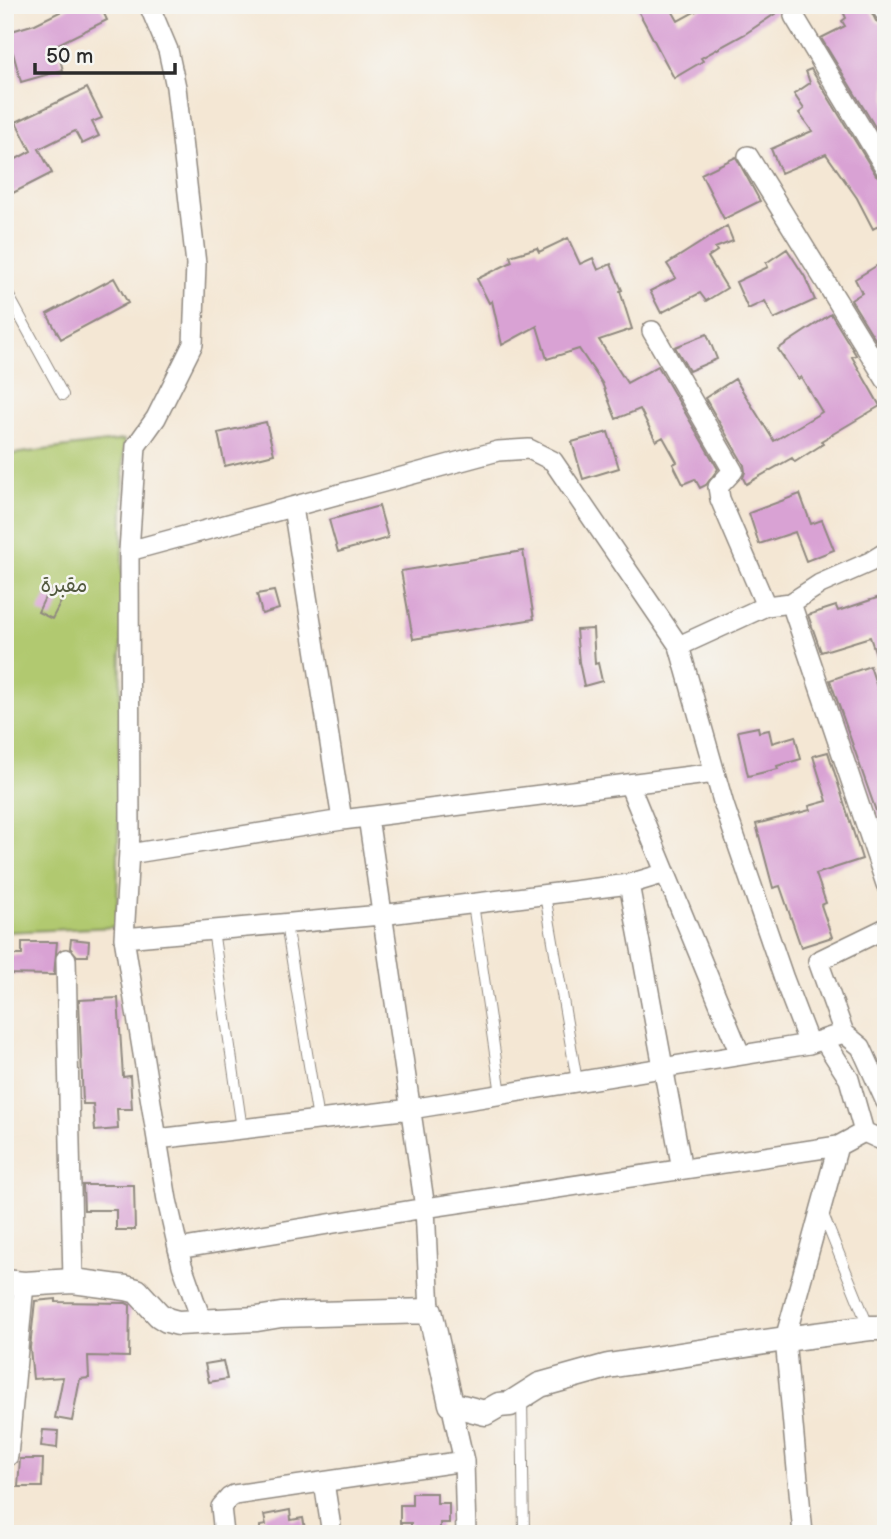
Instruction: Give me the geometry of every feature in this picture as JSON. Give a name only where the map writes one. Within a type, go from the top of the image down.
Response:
[{"type":"street","points":[[149,5],[168,50],[176,87],[196,264],[193,344],[156,418],[136,446],[129,551],[129,854],[124,939],[177,1249],[202,1322]]},
{"type":"street","points":[[880,5],[886,14]]},
{"type":"street","points":[[794,16],[886,169]]},
{"type":"street","points":[[748,156],[886,380]]},
{"type":"street","points":[[652,331],[733,471],[718,487],[720,499],[766,606]]},
{"type":"street","points":[[129,551],[498,451],[529,449],[553,461],[680,646],[715,773],[780,967],[817,1042],[849,1079],[864,1132],[886,1142]]},
{"type":"street","points":[[293,507],[342,820]]},
{"type":"street","points":[[680,646],[766,606],[791,603],[820,584],[886,552]]},
{"type":"street","points":[[791,603],[886,884]]},
{"type":"street","points":[[129,854],[342,820],[715,773]]},
{"type":"street","points":[[629,784],[740,1054]]},
{"type":"street","points":[[368,817],[425,1208],[430,1311],[464,1461],[466,1534]]},
{"type":"street","points":[[124,939],[473,904],[629,884],[666,873]]},
{"type":"street","points":[[629,884],[682,1169]]},
{"type":"street","points":[[886,928],[818,961],[844,1032],[861,1047],[886,1102]]},
{"type":"street","points":[[66,959],[73,1281]]},
{"type":"street","points":[[157,1139],[411,1109],[817,1042],[844,1032]]},
{"type":"street","points":[[177,1249],[425,1208],[838,1146],[864,1132]]},
{"type":"street","points":[[803,1534],[785,1339],[838,1146]]},
{"type":"street","points":[[8,1456],[15,1283],[73,1281],[137,1291],[159,1315],[178,1323],[257,1319],[281,1315],[430,1311]]},
{"type":"street","points":[[451,1404],[485,1413],[522,1397],[540,1385],[608,1366],[878,1328]]},
{"type":"street","points":[[223,1534],[222,1507],[224,1502],[234,1495],[464,1461]]},
{"type":"street","points":[[324,1482],[332,1534]]},
{"type":"lane","points":[[5,289],[63,395]]},
{"type":"lane","points":[[545,895],[577,1081]]},
{"type":"lane","points":[[473,904],[501,1094]]},
{"type":"lane","points":[[286,924],[317,1120]]},
{"type":"lane","points":[[213,930],[242,1129]]},
{"type":"lane","points":[[820,1208],[878,1328]]},
{"type":"lane","points":[[522,1397],[524,1534]]},
{"type":"green space","name":"مقبرة","points":[[124,440],[117,927],[5,932],[5,455]]},
{"type":"building","points":[[74,5],[100,5],[107,20],[56,45],[63,70],[21,82],[13,53],[5,55],[5,33],[35,24]]},
{"type":"building","points":[[635,5],[669,5],[678,21],[707,5],[788,5],[745,34],[701,58],[703,61],[674,78]]},
{"type":"building","points":[[840,5],[868,5],[876,21],[886,26],[886,145],[821,38],[845,26],[842,21],[846,18]]},
{"type":"building","points":[[811,69],[876,175],[886,181],[886,222],[873,229],[857,198],[826,154],[781,173],[771,149],[812,131],[799,113],[804,109],[794,94],[810,83],[806,71]]},
{"type":"building","points":[[87,88],[102,118],[92,122],[99,136],[82,144],[75,131],[39,149],[52,173],[5,197],[5,165],[31,151],[16,122]]},
{"type":"building","points":[[736,157],[760,201],[724,219],[701,174]]},
{"type":"building","points":[[727,226],[733,241],[715,248],[717,251],[708,257],[727,288],[706,301],[700,293],[661,313],[650,291],[676,278],[667,264]]},
{"type":"building","points":[[568,238],[580,264],[593,258],[598,270],[611,264],[622,290],[620,291],[632,329],[599,340],[627,383],[658,366],[718,469],[706,485],[700,488],[695,479],[683,484],[673,464],[677,462],[663,437],[656,441],[640,409],[616,419],[602,383],[579,349],[547,359],[537,326],[502,345],[492,301],[489,303],[477,279],[512,262],[510,256],[537,248],[539,252]]},
{"type":"building","points":[[787,249],[805,277],[815,300],[774,319],[765,301],[748,309],[736,282],[768,267],[766,263]]},
{"type":"building","points":[[886,260],[886,341],[878,344],[851,300],[862,293],[855,279]]},
{"type":"building","points":[[114,278],[128,303],[61,339],[47,314]]},
{"type":"building","points":[[831,314],[856,355],[852,357],[880,406],[821,441],[823,444],[795,462],[792,458],[746,484],[743,478],[744,465],[705,398],[735,379],[774,441],[822,412],[801,377],[798,379],[778,349]]},
{"type":"building","points":[[707,334],[717,359],[689,371],[675,347]]},
{"type":"building","points":[[266,422],[274,454],[225,466],[218,433]]},
{"type":"building","points":[[608,432],[619,468],[583,479],[572,442]]},
{"type":"building","points":[[800,494],[811,524],[822,520],[834,550],[806,561],[795,532],[759,544],[749,513]]},
{"type":"building","points":[[379,506],[388,538],[338,552],[329,520]]},
{"type":"building","points":[[523,551],[534,619],[413,639],[401,571]]},
{"type":"building","points":[[49,589],[64,596],[52,619],[38,612]]},
{"type":"building","points":[[274,591],[279,609],[262,614],[257,594]]},
{"type":"building","points":[[886,595],[886,675],[883,675],[870,637],[821,652],[808,615],[836,606],[838,611]]},
{"type":"building","points":[[593,629],[595,664],[598,663],[602,681],[584,686],[576,630]]},
{"type":"building","points":[[870,666],[880,696],[886,694],[886,834],[830,680]]},
{"type":"building","points":[[758,727],[759,732],[769,730],[772,743],[795,736],[801,759],[777,766],[778,769],[748,776],[738,731]]},
{"type":"building","points":[[828,752],[862,859],[816,874],[826,903],[821,905],[832,937],[801,947],[780,886],[773,888],[756,824],[810,810],[809,806],[827,801],[813,756]]},
{"type":"building","points":[[71,939],[89,941],[88,956],[77,956],[70,948]]},
{"type":"building","points":[[22,942],[57,942],[54,975],[5,974],[5,955],[22,955]]},
{"type":"building","points":[[118,998],[123,1077],[130,1076],[132,1109],[117,1109],[118,1129],[95,1131],[93,1104],[83,1104],[79,1000]]},
{"type":"building","points":[[83,1185],[134,1185],[135,1230],[116,1230],[116,1210],[84,1210]]},
{"type":"building","points":[[56,1299],[56,1302],[130,1305],[129,1357],[88,1356],[89,1378],[80,1379],[72,1421],[55,1418],[63,1377],[33,1379],[30,1348],[35,1301]]},
{"type":"building","points":[[223,1361],[227,1379],[209,1382],[205,1364]]},
{"type":"building","points":[[43,1430],[58,1431],[57,1448],[41,1446]]},
{"type":"building","points":[[20,1459],[43,1459],[42,1487],[18,1487]]},
{"type":"building","points":[[412,1493],[437,1493],[437,1503],[449,1503],[449,1523],[440,1523],[440,1534],[411,1534],[411,1523],[400,1523],[400,1505],[412,1505]]},
{"type":"building","points":[[290,1510],[291,1520],[303,1518],[306,1534],[260,1534],[260,1526],[266,1525],[264,1515]]}]
